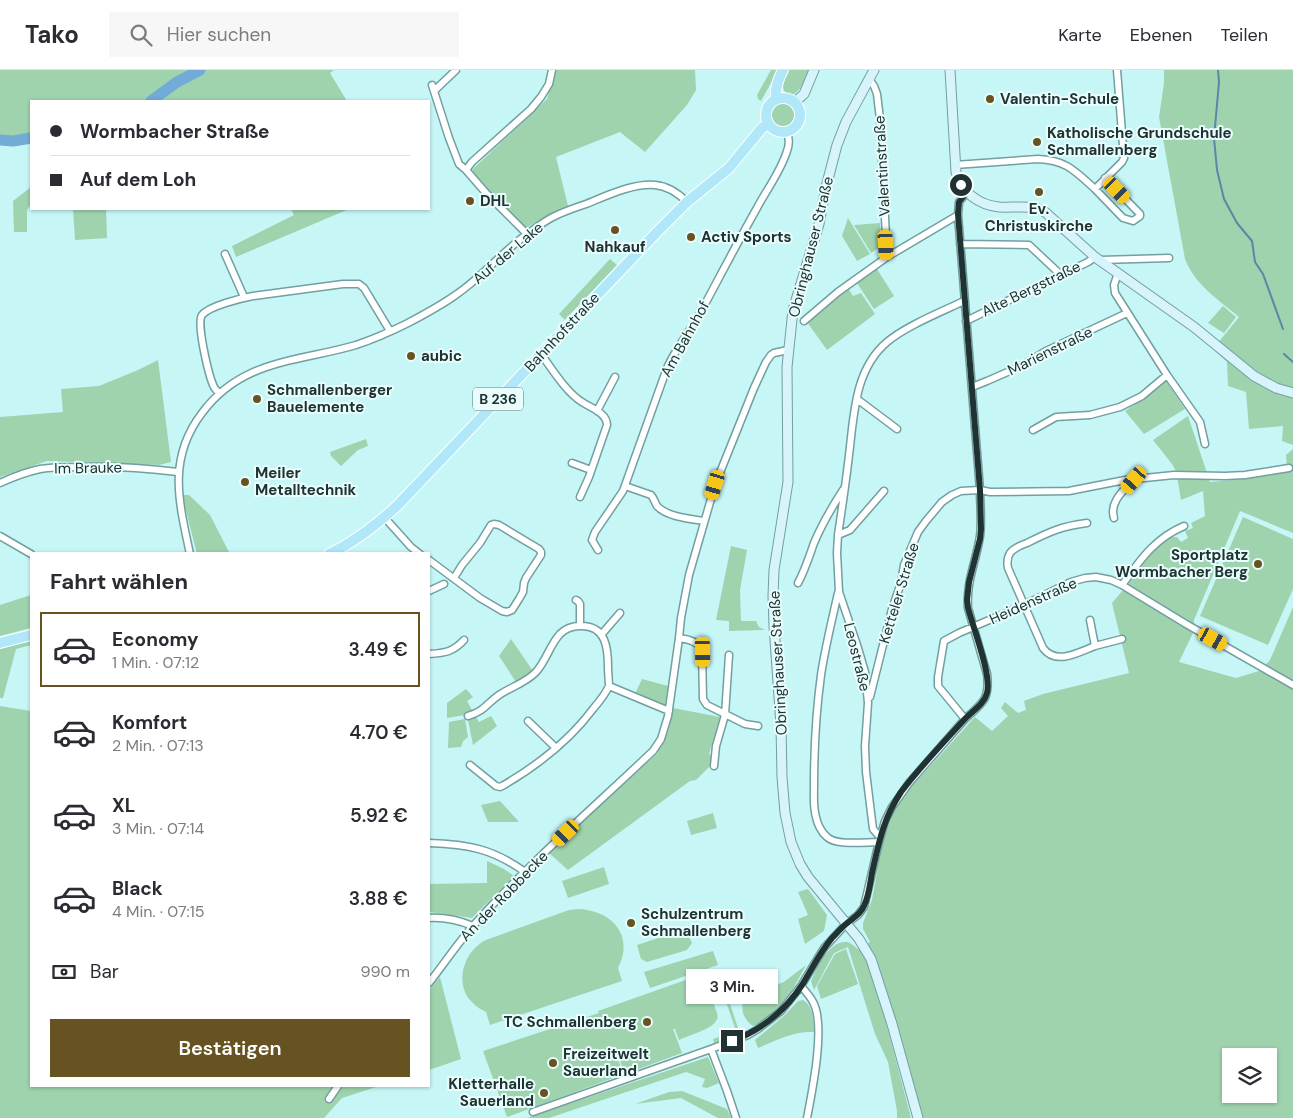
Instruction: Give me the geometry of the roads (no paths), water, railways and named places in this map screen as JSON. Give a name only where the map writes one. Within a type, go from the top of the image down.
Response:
[{"type":"main road","points":[[776,98],[777,82],[783,70]]},
{"type":"main road","points":[[776,98],[787,98],[795,102],[799,109],[800,117],[794,129],[787,132],[776,131],[768,124],[765,115],[772,101],[776,98]]},
{"type":"main road","name":"Bahnhofstraße","points":[[333,552],[356,539],[384,517],[657,232],[687,202],[729,168],[762,128],[768,124]]},
{"type":"main road","points":[[0,643],[30,635]]},
{"type":"street","points":[[456,70],[433,88],[456,159],[526,234]]},
{"type":"street","points":[[466,170],[472,162],[531,109],[549,84],[552,70]]},
{"type":"street","points":[[795,102],[804,94],[814,70]]},
{"type":"street","name":"Obringhauser Straße","points":[[874,70],[846,122],[833,157],[819,224],[793,310],[787,367],[788,482],[776,558],[773,596],[774,626],[781,725],[782,777],[785,813],[791,842],[800,864],[808,877],[865,947],[875,969],[918,1118]]},
{"type":"street","points":[[950,70],[955,165],[961,185],[967,192],[979,201],[994,206],[1020,206],[1040,209],[1098,259],[1207,336],[1254,376],[1276,388],[1293,393]]},
{"type":"street","points":[[1095,188],[1124,158],[1118,70]]},
{"type":"street","name":"Valentinstraße","points":[[869,78],[877,94],[880,119],[887,257]]},
{"type":"street","name":"Am Bahnhof","points":[[598,550],[592,540],[595,532],[625,486],[669,362],[689,332],[786,156],[789,140],[787,132]]},
{"type":"street","points":[[955,165],[1038,159],[1049,160],[1070,167],[1095,188],[1125,219],[1133,221],[1140,216],[1105,178]]},
{"type":"street","name":"Auf der Lake","points":[[190,552],[180,500],[178,472],[182,453],[201,413],[219,393],[243,376],[267,366],[356,345],[408,323],[457,294],[480,276],[506,250],[526,234],[556,216],[638,186],[656,185],[666,187],[676,192],[687,202]]},
{"type":"street","points":[[533,1112],[748,1035],[780,1011],[801,986],[824,948],[864,907],[879,839],[888,814],[901,793],[965,719],[986,698],[988,692],[987,674],[968,608],[967,592],[981,529],[980,490],[958,214],[959,202],[967,192]]},
{"type":"street","points":[[804,321],[838,292],[887,257],[958,214]]},
{"type":"street","points":[[960,244],[1029,246],[1061,274]]},
{"type":"street","points":[[225,254],[244,297]]},
{"type":"street","points":[[1098,259],[1169,258]]},
{"type":"street","name":"Alte Bergstraße","points":[[966,321],[1061,274],[1098,259]]},
{"type":"street","points":[[1118,273],[1114,290],[1167,375],[1200,422],[1205,444]]},
{"type":"street","points":[[219,393],[214,386],[207,363],[200,329],[201,318],[206,311],[216,306],[244,297],[343,284],[358,284],[364,288],[390,331]]},
{"type":"street","name":"Leostraße","points":[[879,839],[873,829],[866,772],[865,746],[868,703],[864,672],[839,592],[838,535],[856,399],[870,362],[888,341],[964,301]]},
{"type":"street","name":"Marienstraße","points":[[972,387],[1019,367],[1127,313]]},
{"type":"street","name":"An der Robbecke","points":[[430,982],[473,926],[525,872],[653,751],[661,739],[669,711],[681,618],[689,575],[715,485],[766,362],[774,353],[788,350]]},
{"type":"street","points":[[541,354],[560,380],[580,401],[597,411],[606,421],[589,477],[580,497]]},
{"type":"street","points":[[1033,430],[1056,417],[1090,415],[1120,407],[1142,396],[1167,375]]},
{"type":"street","points":[[597,411],[616,377]]},
{"type":"street","points":[[856,399],[898,429]]},
{"type":"street","points":[[572,462],[591,470]]},
{"type":"street","name":"Im Brauke","points":[[0,483],[26,473],[56,468],[128,467],[178,472]]},
{"type":"street","name":"Ketteler Straße","points":[[868,703],[910,548],[926,521],[942,502],[952,494],[961,491],[980,490],[990,492],[1069,491],[1174,475],[1216,477],[1245,475],[1290,468]]},
{"type":"street","points":[[1114,518],[1113,511],[1116,499],[1134,480]]},
{"type":"street","points":[[625,486],[652,495],[658,507],[672,514],[704,521]]},
{"type":"street","points":[[798,584],[825,520],[844,489]]},
{"type":"street","points":[[838,535],[850,530],[884,491]]},
{"type":"street","points":[[384,517],[417,552]]},
{"type":"street","points":[[1087,523],[1065,526],[1049,531],[1015,548],[1007,559],[1008,568],[1043,648],[1050,655],[1062,658],[1122,639]]},
{"type":"street","points":[[430,561],[454,578],[495,607],[509,612],[522,596],[524,583],[541,555],[540,551],[494,524],[491,525],[480,544],[462,565],[454,578]]},
{"type":"street","points":[[1122,585],[1154,545],[1166,535],[1184,526]]},
{"type":"street","points":[[0,536],[30,553]]},
{"type":"street","name":"Heidenstraße","points":[[965,719],[938,686],[944,641],[1071,582],[1092,577],[1104,578],[1122,585],[1293,685]]},
{"type":"street","points":[[430,591],[444,584]]},
{"type":"street","points":[[839,592],[828,636],[818,698],[814,756],[816,816],[824,834],[833,841],[879,839]]},
{"type":"street","points":[[576,600],[580,604],[580,626]]},
{"type":"street","points":[[601,635],[620,613]]},
{"type":"street","points":[[1090,620],[1095,646]]},
{"type":"street","points":[[468,716],[481,711],[499,695],[532,676],[538,670],[559,635],[568,628],[587,626],[594,629],[606,642],[609,686],[590,713],[556,748],[541,761],[500,787],[496,786],[470,765]]},
{"type":"street","points":[[679,638],[687,639],[701,646],[703,652],[704,703],[745,724],[758,726]]},
{"type":"street","points":[[430,654],[443,653],[454,649],[464,640]]},
{"type":"street","points":[[714,766],[716,746],[725,714],[729,655]]},
{"type":"street","points":[[609,686],[669,711]]},
{"type":"street","points":[[528,721],[556,748]]},
{"type":"street","points":[[430,843],[482,849],[508,861],[525,872]]},
{"type":"street","points":[[430,918],[457,920],[473,926]]},
{"type":"street","points":[[801,986],[814,1002],[817,1012],[818,1030],[814,1080],[807,1118]]},
{"type":"street","points":[[711,1049],[736,1118]]},
{"type":"street","points":[[328,1098],[337,1087]]},
{"type":"waterway","points":[[152,100],[177,82],[200,70]]},
{"type":"waterway","points":[[1218,70],[1219,82],[1214,138],[1217,170],[1224,199],[1237,223],[1252,241],[1255,262],[1263,274],[1283,329]]},
{"type":"waterway","points":[[0,140],[13,141],[30,138]]},
{"type":"waterway","points":[[1284,354],[1293,362]]},
{"type":"place","name":"Valentin-Schule","points":[[990,99]]},
{"type":"place","name":"Katholische Grundschule Schmallenberg","points":[[1037,142]]},
{"type":"place","name":"Ev. Christuskirche","points":[[1039,192]]},
{"type":"place","name":"DHL","points":[[470,201]]},
{"type":"place","name":"Nahkauf","points":[[615,230]]},
{"type":"place","name":"Activ Sports","points":[[691,237]]},
{"type":"place","name":"aubic","points":[[411,356]]},
{"type":"place","name":"Schmallenberger Bauelemente","points":[[257,399]]},
{"type":"place","name":"Meiler Metalltechnik","points":[[245,482]]},
{"type":"place","name":"Sportplatz Wormbacher Berg","points":[[1258,564]]},
{"type":"place","name":"Schulzentrum Schmallenberg","points":[[631,923]]},
{"type":"place","name":"TC Schmallenberg","points":[[647,1022]]},
{"type":"place","name":"Freizeitwelt Sauerland","points":[[553,1063]]},
{"type":"place","name":"Kletterhalle Sauerland","points":[[544,1093]]}]
